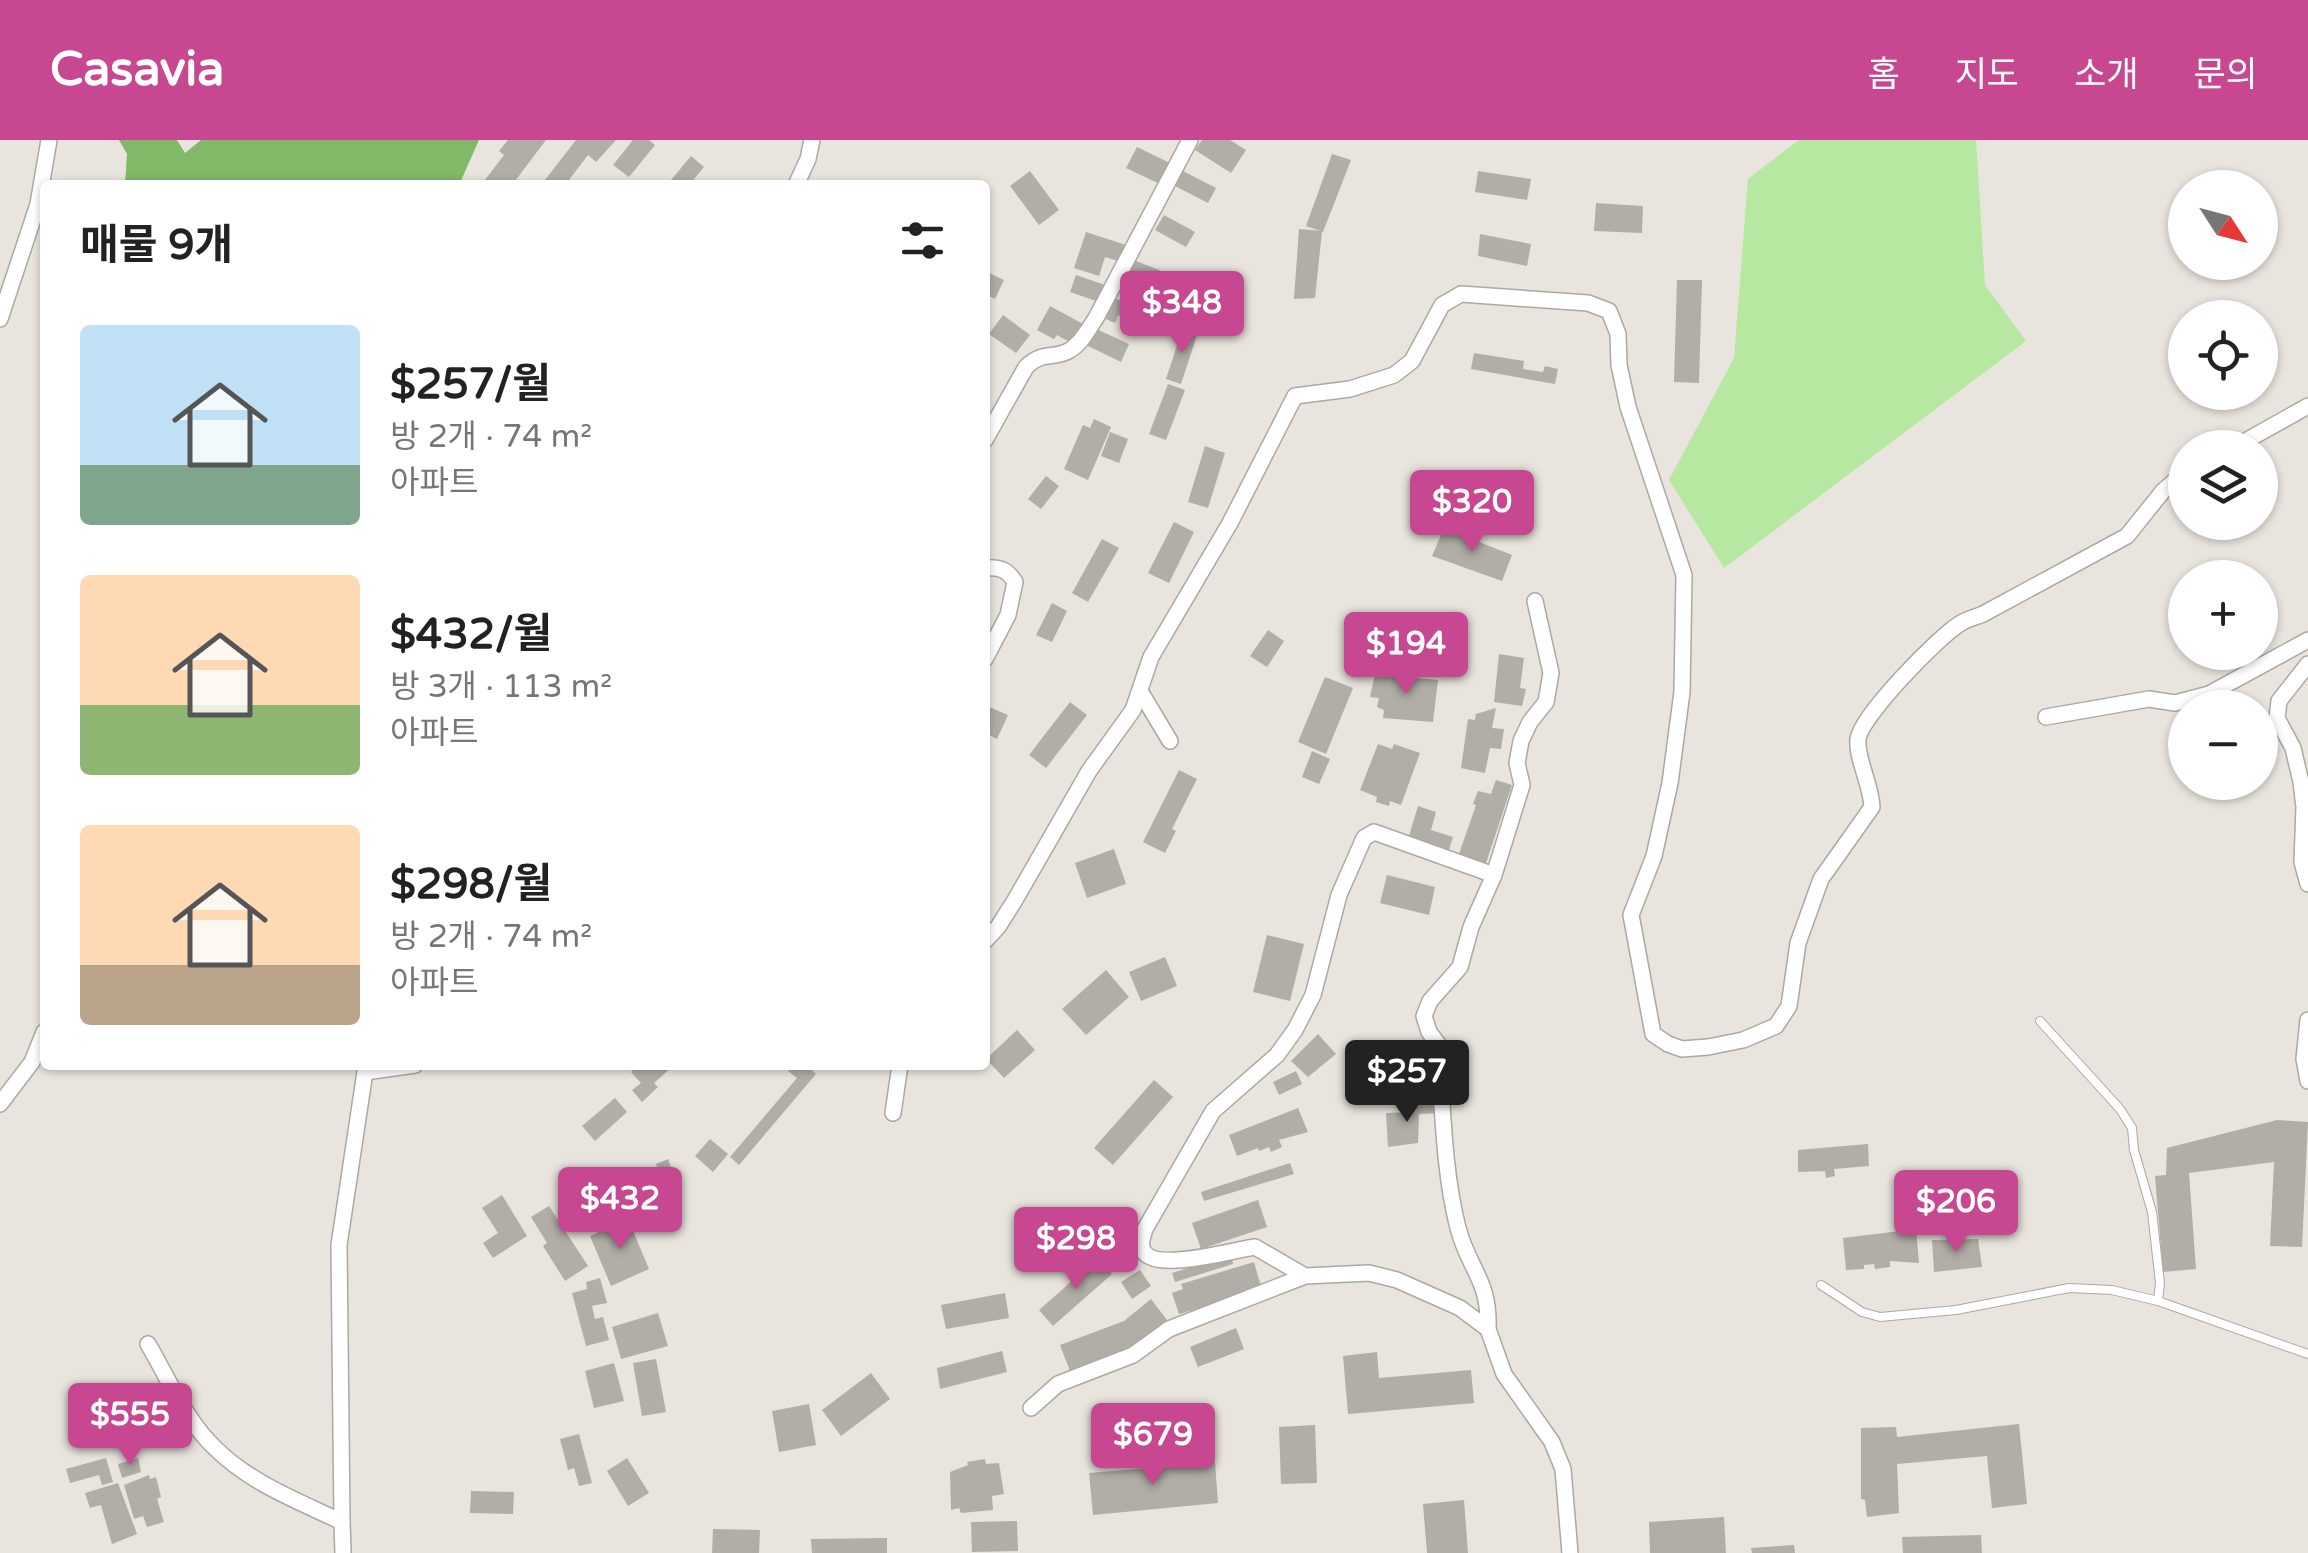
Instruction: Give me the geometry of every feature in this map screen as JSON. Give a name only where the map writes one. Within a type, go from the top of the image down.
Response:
[{"type":"street","points":[[42,180],[49,140]]},
{"type":"street","points":[[798,180],[812,140]]},
{"type":"street","points":[[990,431],[1026,367],[1035,358],[1064,353],[1079,342],[1096,318],[1190,140]]},
{"type":"street","points":[[0,319],[40,192]]},
{"type":"street","points":[[990,935],[998,928],[1089,771],[1133,710],[1151,658],[1230,522],[1295,396],[1350,389],[1394,375],[1412,361],[1442,305],[1461,294],[1588,303],[1608,311],[1618,334],[1619,365],[1628,407],[1684,575],[1682,692],[1670,782],[1654,856],[1631,916],[1653,1034],[1682,1049],[1743,1040],[1776,1026],[1784,1016],[1798,943],[1821,879],[1872,807],[1858,740],[1871,712],[1959,624],[2128,536],[2168,487]]},
{"type":"street","points":[[2265,430],[2308,406]]},
{"type":"street","points":[[990,568],[1009,572],[1015,582],[1008,616],[990,650]]},
{"type":"street","points":[[1535,601],[1551,673],[1546,702],[1521,741],[1517,763],[1522,784],[1494,876],[1471,926],[1460,967],[1430,1000],[1424,1016],[1438,1044],[1450,1192],[1458,1230],[1469,1260],[1484,1284],[1489,1306],[1488,1329],[1504,1374],[1552,1442],[1563,1469],[1570,1553]]},
{"type":"street","points":[[2046,717],[2149,699],[2175,703],[2209,694],[2308,640]]},
{"type":"street","points":[[2308,664],[2279,700],[2277,718],[2293,748],[2301,782],[2308,884]]},
{"type":"street","points":[[1140,691],[1170,741]]},
{"type":"street","points":[[1305,1276],[1255,1246],[1171,1262],[1154,1260],[1145,1254],[1141,1244],[1145,1229],[1214,1111],[1277,1055],[1295,1030],[1313,995],[1339,895],[1364,838],[1374,832],[1494,876]]},
{"type":"street","points":[[2308,1020],[2304,1060],[2308,1081]]},
{"type":"street","points":[[0,1104],[32,1062],[40,1042]]},
{"type":"street","points":[[343,1553],[340,1245],[366,1070]]},
{"type":"street","points":[[893,1114],[899,1070]]},
{"type":"street","points":[[1030,1408],[1058,1384],[1133,1355],[1169,1329],[1305,1276],[1368,1273],[1397,1280],[1460,1308],[1488,1329]]},
{"type":"street","points":[[148,1344],[197,1427],[214,1448],[246,1474],[342,1522]]},
{"type":"lane","points":[[2040,1020],[2120,1109],[2132,1128],[2134,1150],[2152,1212],[2160,1283],[2158,1301]]},
{"type":"lane","points":[[1821,1286],[1862,1312],[1880,1317],[1956,1310],[2069,1288],[2112,1290],[2158,1301],[2308,1354]]},
{"type":"green space","points":[[119,140],[177,140],[185,153],[201,140],[479,140],[461,180],[125,180],[127,154]]},
{"type":"green space","points":[[1799,140],[1976,140],[1985,285],[2026,341],[1724,568],[1669,480],[1734,358],[1748,179]]},
{"type":"building","points":[[508,140],[546,140],[516,180],[485,180],[504,155],[499,151]]},
{"type":"building","points":[[576,140],[616,140],[596,162],[588,155],[569,180],[545,180]]},
{"type":"building","points":[[633,140],[649,140],[655,145],[629,177],[613,165]]},
{"type":"building","points":[[1202,140],[1230,140],[1246,150],[1231,173],[1195,150]]},
{"type":"building","points":[[1137,147],[1170,163],[1160,184],[1126,168]]},
{"type":"building","points":[[1332,154],[1351,160],[1323,232],[1306,226]]},
{"type":"building","points":[[691,156],[704,167],[693,180],[671,180]]},
{"type":"building","points":[[1030,171],[1059,210],[1039,225],[1010,186]]},
{"type":"building","points":[[1183,171],[1216,188],[1208,203],[1175,186]]},
{"type":"building","points":[[1478,171],[1531,179],[1527,200],[1475,192]]},
{"type":"building","points":[[1596,203],[1643,206],[1642,233],[1594,231]]},
{"type":"building","points":[[1164,215],[1195,232],[1186,247],[1155,230]]},
{"type":"building","points":[[1299,229],[1322,231],[1315,298],[1294,299]]},
{"type":"building","points":[[1086,232],[1126,245],[1121,262],[1105,257],[1099,276],[1074,268]]},
{"type":"building","points":[[1480,234],[1531,244],[1527,266],[1478,256]]},
{"type":"building","points":[[1131,259],[1172,275],[1163,300],[1122,285]]},
{"type":"building","points":[[990,273],[1004,280],[995,299],[990,296]]},
{"type":"building","points":[[1076,275],[1105,285],[1099,302],[1070,292]]},
{"type":"building","points":[[1677,280],[1702,280],[1699,383],[1674,382]]},
{"type":"building","points":[[1111,297],[1138,307],[1133,321],[1118,315],[1115,323],[1103,318]]},
{"type":"building","points":[[1050,306],[1083,324],[1073,344],[1037,330]]},
{"type":"building","points":[[1003,315],[1030,335],[1016,353],[990,333]]},
{"type":"building","points":[[1183,327],[1198,332],[1181,384],[1166,379]]},
{"type":"building","points":[[1094,328],[1129,344],[1121,362],[1086,345]]},
{"type":"building","points":[[1474,353],[1524,361],[1523,369],[1558,369],[1555,384],[1471,369]]},
{"type":"building","points":[[1168,384],[1185,390],[1166,440],[1149,434]]},
{"type":"building","points":[[1094,419],[1111,427],[1088,480],[1064,469],[1083,425],[1090,428]]},
{"type":"building","points":[[1110,432],[1128,439],[1119,463],[1101,456]]},
{"type":"building","points":[[1205,446],[1225,453],[1208,508],[1188,502]]},
{"type":"building","points":[[1046,476],[1059,486],[1041,509],[1028,499]]},
{"type":"building","points":[[1445,493],[1475,503],[1469,522],[1439,513]]},
{"type":"building","points":[[1174,522],[1194,532],[1169,583],[1148,573]]},
{"type":"building","points":[[1444,528],[1512,555],[1502,581],[1432,556]]},
{"type":"building","points":[[1102,539],[1119,548],[1088,602],[1072,593]]},
{"type":"building","points":[[1052,603],[1067,611],[1052,642],[1036,635]]},
{"type":"building","points":[[1362,628],[1434,633],[1431,653],[1393,651],[1392,660],[1375,658],[1375,650],[1361,649]]},
{"type":"building","points":[[1268,630],[1284,641],[1267,667],[1250,656]]},
{"type":"building","points":[[1499,654],[1524,658],[1520,688],[1526,689],[1522,706],[1494,702]]},
{"type":"building","points":[[1375,674],[1438,680],[1433,722],[1383,718],[1384,710],[1377,707],[1379,698],[1370,697]]},
{"type":"building","points":[[1325,677],[1353,688],[1326,754],[1298,742]]},
{"type":"building","points":[[1070,702],[1087,715],[1046,768],[1029,755]]},
{"type":"building","points":[[990,707],[1008,715],[997,739],[990,736]]},
{"type":"building","points":[[1496,708],[1492,728],[1504,729],[1501,749],[1490,748],[1485,773],[1461,768],[1468,719],[1475,720],[1476,714]]},
{"type":"building","points":[[1378,744],[1392,749],[1394,744],[1420,753],[1401,805],[1376,802],[1377,797],[1360,790]]},
{"type":"building","points":[[1312,751],[1330,759],[1319,784],[1302,777]]},
{"type":"building","points":[[1179,770],[1197,779],[1172,829],[1176,831],[1165,853],[1143,842]]},
{"type":"building","points":[[1496,780],[1512,785],[1486,863],[1459,854],[1478,791],[1491,794]]},
{"type":"building","points":[[1418,806],[1436,812],[1431,830],[1453,837],[1448,853],[1408,839]]},
{"type":"building","points":[[1114,849],[1126,884],[1087,898],[1075,863]]},
{"type":"building","points":[[1387,875],[1435,887],[1429,915],[1380,903]]},
{"type":"building","points":[[1267,935],[1304,944],[1290,1001],[1253,992]]},
{"type":"building","points":[[1165,957],[1177,986],[1141,1001],[1129,972]]},
{"type":"building","points":[[1106,970],[1129,997],[1086,1035],[1062,1009]]},
{"type":"building","points":[[1017,1030],[1035,1050],[1004,1078],[990,1063],[990,1055]]},
{"type":"building","points":[[1318,1034],[1336,1054],[1308,1077],[1291,1061]]},
{"type":"building","points":[[1393,1046],[1426,1047],[1425,1075],[1383,1074],[1385,1051]]},
{"type":"building","points":[[668,1070],[642,1102],[632,1090],[641,1083],[631,1072]]},
{"type":"building","points":[[812,1070],[816,1074],[739,1165],[730,1157],[797,1078],[788,1071]]},
{"type":"building","points":[[1296,1071],[1302,1084],[1279,1095],[1273,1082]]},
{"type":"building","points":[[1154,1080],[1173,1097],[1113,1165],[1094,1148]]},
{"type":"building","points":[[1393,1086],[1432,1086],[1430,1099],[1391,1102]]},
{"type":"building","points":[[615,1098],[627,1112],[595,1141],[582,1126]]},
{"type":"building","points":[[1438,1103],[1439,1113],[1419,1114],[1418,1143],[1388,1147],[1386,1113],[1412,1112],[1413,1104]]},
{"type":"building","points":[[1298,1108],[1308,1132],[1279,1140],[1282,1147],[1271,1152],[1269,1147],[1259,1151],[1258,1148],[1237,1156],[1229,1135]]},
{"type":"building","points":[[2277,1120],[2308,1122],[2302,1247],[2270,1246],[2274,1162],[2189,1173],[2196,1269],[2163,1272],[2155,1176],[2166,1175],[2167,1148]]},
{"type":"building","points":[[710,1139],[728,1154],[713,1172],[695,1156]]},
{"type":"building","points":[[1868,1144],[1869,1166],[1834,1169],[1835,1176],[1826,1178],[1825,1171],[1798,1172],[1798,1150]]},
{"type":"building","points":[[668,1159],[682,1199],[670,1203],[656,1164]]},
{"type":"building","points":[[1290,1163],[1294,1174],[1204,1201],[1201,1192]]},
{"type":"building","points":[[599,1171],[620,1210],[596,1223],[574,1185]]},
{"type":"building","points":[[502,1195],[527,1236],[493,1258],[483,1243],[498,1233],[482,1208]]},
{"type":"building","points":[[1258,1200],[1267,1227],[1201,1249],[1192,1223]]},
{"type":"building","points":[[549,1206],[588,1266],[565,1281],[543,1246],[547,1243],[531,1217]]},
{"type":"building","points":[[628,1219],[649,1269],[611,1286],[590,1236]]},
{"type":"building","points":[[1916,1229],[1919,1263],[1890,1261],[1890,1267],[1875,1269],[1874,1264],[1846,1270],[1843,1238]]},
{"type":"building","points":[[1978,1239],[1982,1267],[1934,1272],[1932,1240]]},
{"type":"building","points":[[1231,1255],[1233,1264],[1175,1282],[1172,1273]]},
{"type":"building","points":[[1098,1258],[1112,1274],[1053,1326],[1039,1310]]},
{"type":"building","points":[[1254,1262],[1262,1290],[1179,1314],[1172,1293],[1183,1289],[1181,1284]]},
{"type":"building","points":[[1140,1270],[1151,1286],[1132,1299],[1121,1282]]},
{"type":"building","points":[[600,1278],[607,1303],[592,1306],[595,1319],[603,1317],[609,1340],[586,1346],[572,1293],[587,1289],[586,1282]]},
{"type":"building","points":[[1005,1293],[1009,1318],[946,1329],[941,1305]]},
{"type":"building","points":[[1151,1299],[1170,1324],[1143,1345],[1070,1371],[1060,1345],[1124,1321]]},
{"type":"building","points":[[658,1313],[668,1346],[621,1359],[612,1327]]},
{"type":"building","points":[[1236,1328],[1244,1349],[1198,1367],[1190,1347]]},
{"type":"building","points":[[1002,1351],[1007,1372],[940,1389],[937,1368]]},
{"type":"building","points":[[1377,1352],[1379,1378],[1471,1370],[1474,1403],[1348,1414],[1343,1356]]},
{"type":"building","points":[[656,1359],[666,1412],[642,1416],[633,1363]]},
{"type":"building","points":[[614,1363],[624,1401],[594,1408],[585,1371]]},
{"type":"building","points":[[871,1373],[890,1399],[841,1436],[822,1410]]},
{"type":"building","points":[[809,1404],[816,1445],[779,1452],[772,1411]]},
{"type":"building","points":[[2019,1424],[2027,1504],[1992,1508],[1987,1456],[1897,1464],[1899,1513],[1867,1517],[1865,1500],[1861,1499],[1861,1428],[1896,1427],[1897,1437]]},
{"type":"building","points":[[1315,1425],[1317,1483],[1281,1484],[1279,1427]]},
{"type":"building","points":[[579,1434],[592,1483],[579,1486],[574,1468],[568,1470],[560,1439]]},
{"type":"building","points":[[106,1458],[113,1482],[102,1485],[99,1475],[70,1483],[66,1469]]},
{"type":"building","points":[[138,1458],[141,1472],[122,1478],[118,1464]]},
{"type":"building","points":[[627,1458],[649,1493],[628,1506],[607,1471]]},
{"type":"building","points":[[985,1459],[986,1464],[999,1463],[1004,1494],[992,1496],[993,1510],[951,1510],[950,1472],[968,1465],[967,1462]]},
{"type":"building","points":[[1215,1462],[1218,1503],[1093,1515],[1089,1473]]},
{"type":"building","points":[[149,1475],[150,1479],[156,1477],[164,1522],[147,1527],[143,1516],[134,1519],[124,1485]]},
{"type":"building","points":[[118,1483],[137,1534],[112,1544],[101,1505],[90,1508],[85,1493]]},
{"type":"building","points":[[471,1491],[514,1492],[513,1514],[470,1513]]},
{"type":"building","points":[[1464,1500],[1468,1553],[1427,1553],[1423,1504]]},
{"type":"building","points":[[1724,1517],[1726,1553],[1650,1553],[1649,1522]]},
{"type":"building","points":[[1017,1521],[1018,1551],[972,1552],[971,1522]]},
{"type":"building","points":[[713,1529],[760,1530],[759,1553],[712,1553]]},
{"type":"building","points":[[1981,1535],[1982,1553],[1903,1553],[1902,1537]]},
{"type":"building","points":[[887,1538],[887,1553],[812,1553],[811,1539]]},
{"type":"building","points":[[1794,1545],[1795,1553],[1752,1553],[1751,1548]]}]
